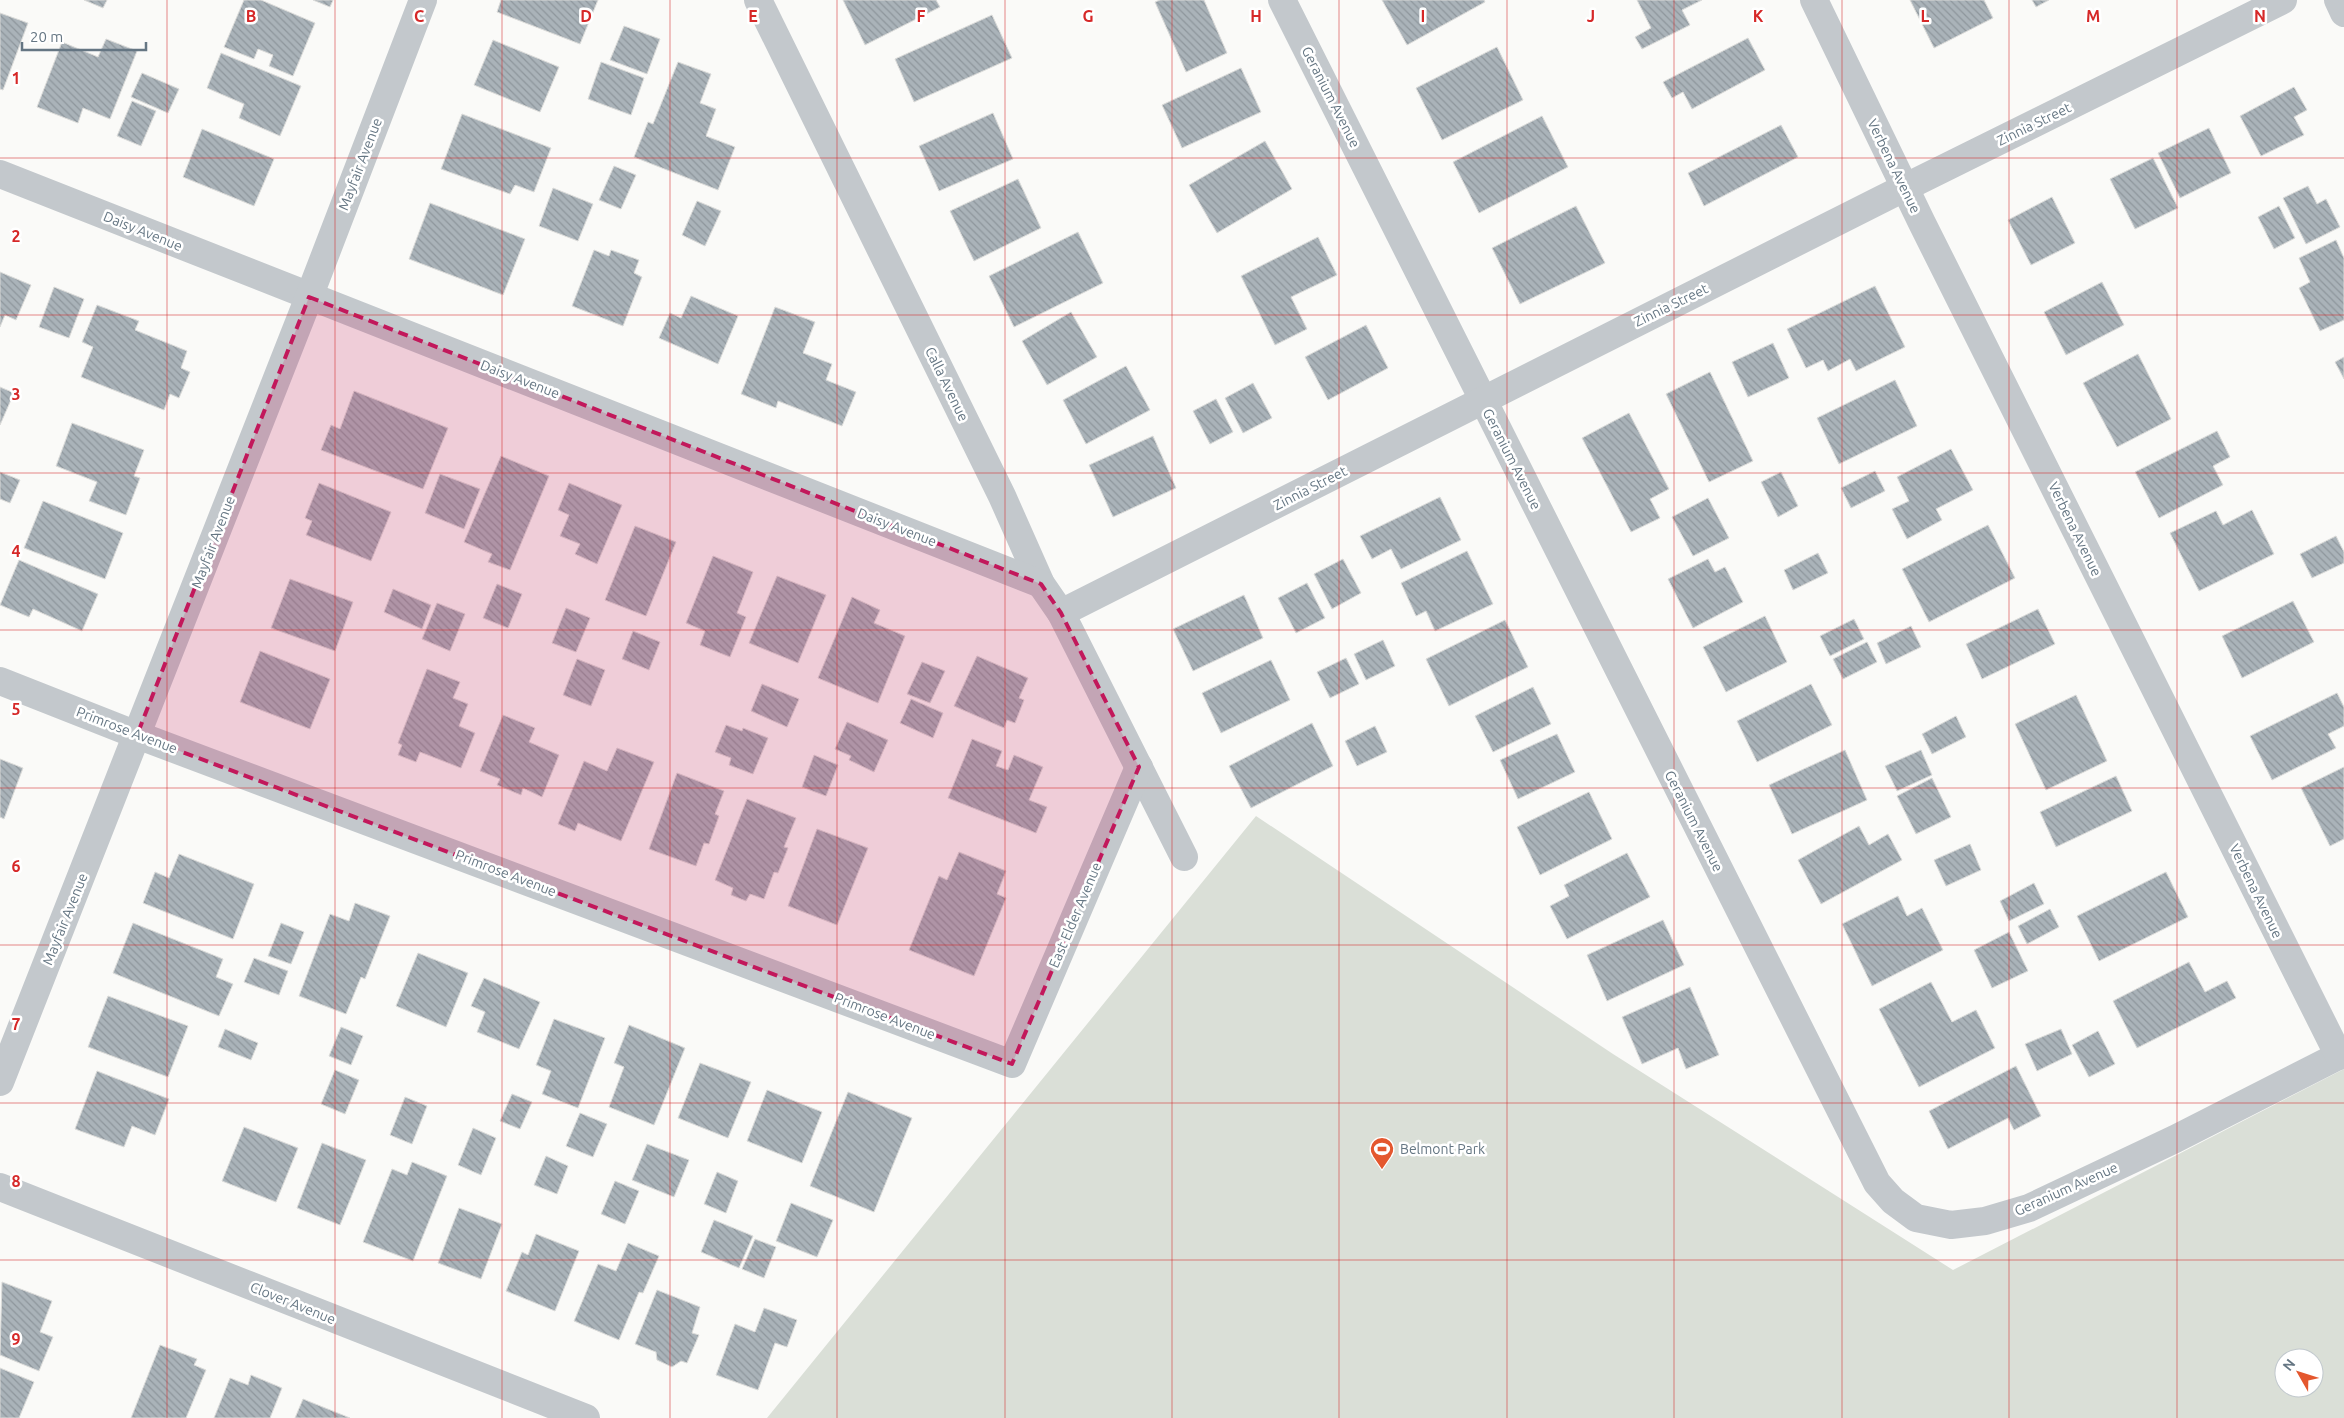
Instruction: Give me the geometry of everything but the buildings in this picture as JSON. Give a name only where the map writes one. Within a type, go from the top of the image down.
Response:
[{"type":"street","name":"Mayfair Avenue","points":[[0,1082],[309,296],[423,0]]},
{"type":"street","name":"Calla Avenue","points":[[758,0],[1002,496],[1040,584],[1061,613],[1184,857]]},
{"type":"street","name":"Geranium Avenue","points":[[1282,0],[1872,1174],[1877,1183],[1893,1201],[1916,1218],[1951,1225],[1985,1221],[2029,1208],[2175,1139],[2341,1054]]},
{"type":"street","name":"Verbena Avenue","points":[[1814,0],[1904,188],[2341,1054]]},
{"type":"street","name":"Zinnia Street","points":[[1061,613],[1904,188],[2283,0]]},
{"type":"street","points":[[2338,0],[2344,13]]},
{"type":"street","name":"Daisy Avenue","points":[[0,174],[1040,584]]},
{"type":"street","name":"Primrose Avenue","points":[[0,681],[137,735],[1012,1064]]},
{"type":"street","name":"East Elder Avenue","points":[[1012,1064],[1139,767]]},
{"type":"street","name":"Clover Avenue","points":[[0,1187],[586,1418]]},
{"type":"highlighted area","points":[[309,297],[1041,584],[1061,613],[1139,767],[1012,1064],[137,735]]},
{"type":"shaded area","name":"Belmont Park","points":[[1256,816],[1613,1054],[1953,1270],[2344,1069],[2344,1418],[767,1418]]},
{"type":"place","name":"Belmont Park","points":[[1382,1170]]}]
